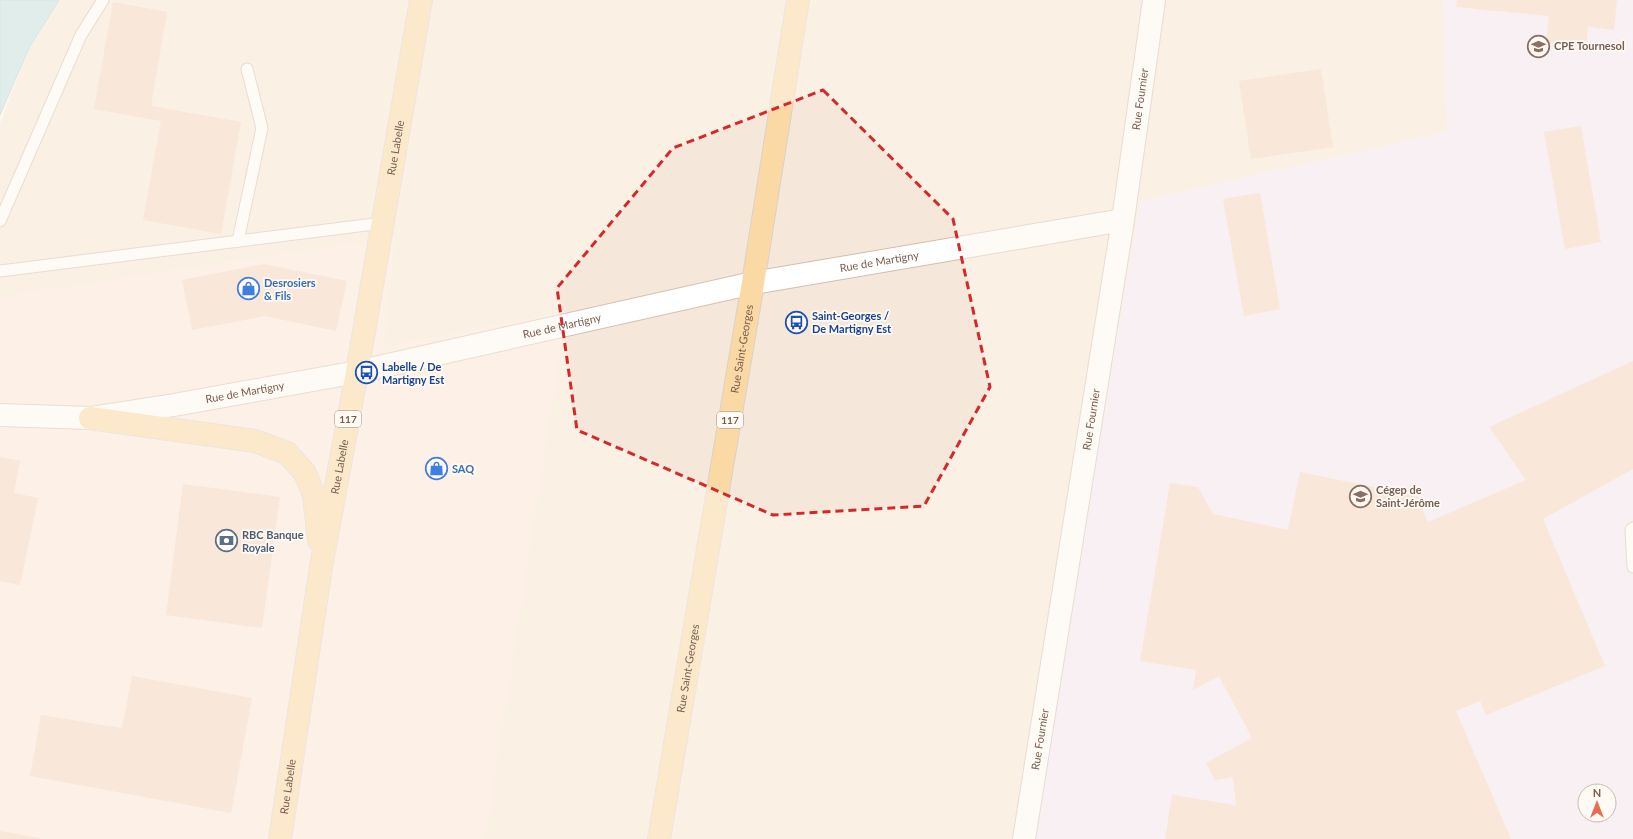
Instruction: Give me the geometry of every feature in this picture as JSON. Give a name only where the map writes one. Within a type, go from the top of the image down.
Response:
[{"type":"main road","name":"Rue Labelle","points":[[280,839],[321,567],[357,372],[421,0]]},
{"type":"main road","name":"Rue Saint-Georges","points":[[659,839],[753,282],[798,0]]},
{"type":"main road","points":[[90,418],[255,441],[287,453],[305,472],[314,495],[321,567]]},
{"type":"street","name":"Rue Fournier","points":[[1024,839],[1123,220],[1154,0]]},
{"type":"street","name":"Rue de Martigny","points":[[0,415],[90,418],[174,405],[357,372],[753,282],[1123,220]]},
{"type":"lane","points":[[0,221],[81,35],[103,0]]},
{"type":"lane","points":[[238,241],[262,128],[247,69]]},
{"type":"lane","points":[[0,271],[382,223]]},
{"type":"lane","points":[[1633,528],[1631,530],[1633,567]]},
{"type":"highlighted area","points":[[823,90],[953,219],[990,387],[924,506],[773,515],[577,430],[557,288],[673,148]]},
{"type":"shaded area","points":[[59,0],[1442,0],[1447,132],[1140,201],[1032,839],[485,839],[566,312],[384,348],[395,237],[0,297],[0,124],[29,48]]},
{"type":"shaded area","name":"Cégep de Saint-Jérôme","points":[[1442,0],[1633,0],[1633,839],[1032,839],[1140,201],[1447,132]]},
{"type":"shaded area","points":[[395,237],[385,348],[566,312],[485,839],[0,839],[0,297]]},
{"type":"water","points":[[0,0],[59,0],[29,48],[0,115]]},
{"type":"building","points":[[1457,0],[1617,0],[1614,30],[1588,27],[1586,47],[1546,43],[1549,16],[1456,7]]},
{"type":"building","points":[[113,2],[167,12],[151,106],[241,122],[221,234],[143,220],[161,121],[94,109]]},
{"type":"building","points":[[1321,69],[1333,147],[1251,159],[1239,81]]},
{"type":"building","points":[[1581,126],[1601,242],[1565,249],[1544,132]]},
{"type":"building","points":[[1260,193],[1280,309],[1244,316],[1223,199]]},
{"type":"building","points":[[264,264],[347,281],[336,331],[265,316],[192,330],[182,280]]},
{"type":"building","points":[[1633,361],[1633,469],[1543,519],[1605,666],[1486,715],[1480,701],[1456,711],[1511,839],[1165,839],[1172,795],[1236,805],[1233,777],[1215,780],[1206,763],[1252,738],[1219,676],[1193,690],[1196,670],[1140,661],[1170,483],[1198,487],[1213,514],[1288,530],[1300,472],[1417,496],[1428,522],[1526,480],[1489,427]]},
{"type":"building","points":[[0,457],[20,461],[14,493],[38,498],[20,585],[0,581]]},
{"type":"building","points":[[183,484],[280,497],[262,628],[166,615]]},
{"type":"building","points":[[132,676],[252,698],[231,813],[30,776],[41,715],[122,728]]},
{"type":"building","points":[[0,831],[40,838],[40,839],[0,839]]},
{"type":"place","name":"CPE Tournesol","points":[[1538,46]]},
{"type":"place","name":"Desrosiers & Fils","points":[[248,289]]},
{"type":"place","name":"Saint-Georges / De Martigny Est","points":[[796,322]]},
{"type":"place","name":"Labelle / De Martigny Est","points":[[366,373]]},
{"type":"place","name":"SAQ","points":[[437,469]]},
{"type":"place","name":"Cégep de Saint-Jérôme","points":[[1361,496]]},
{"type":"place","name":"RBC Banque Royale","points":[[226,541]]}]
